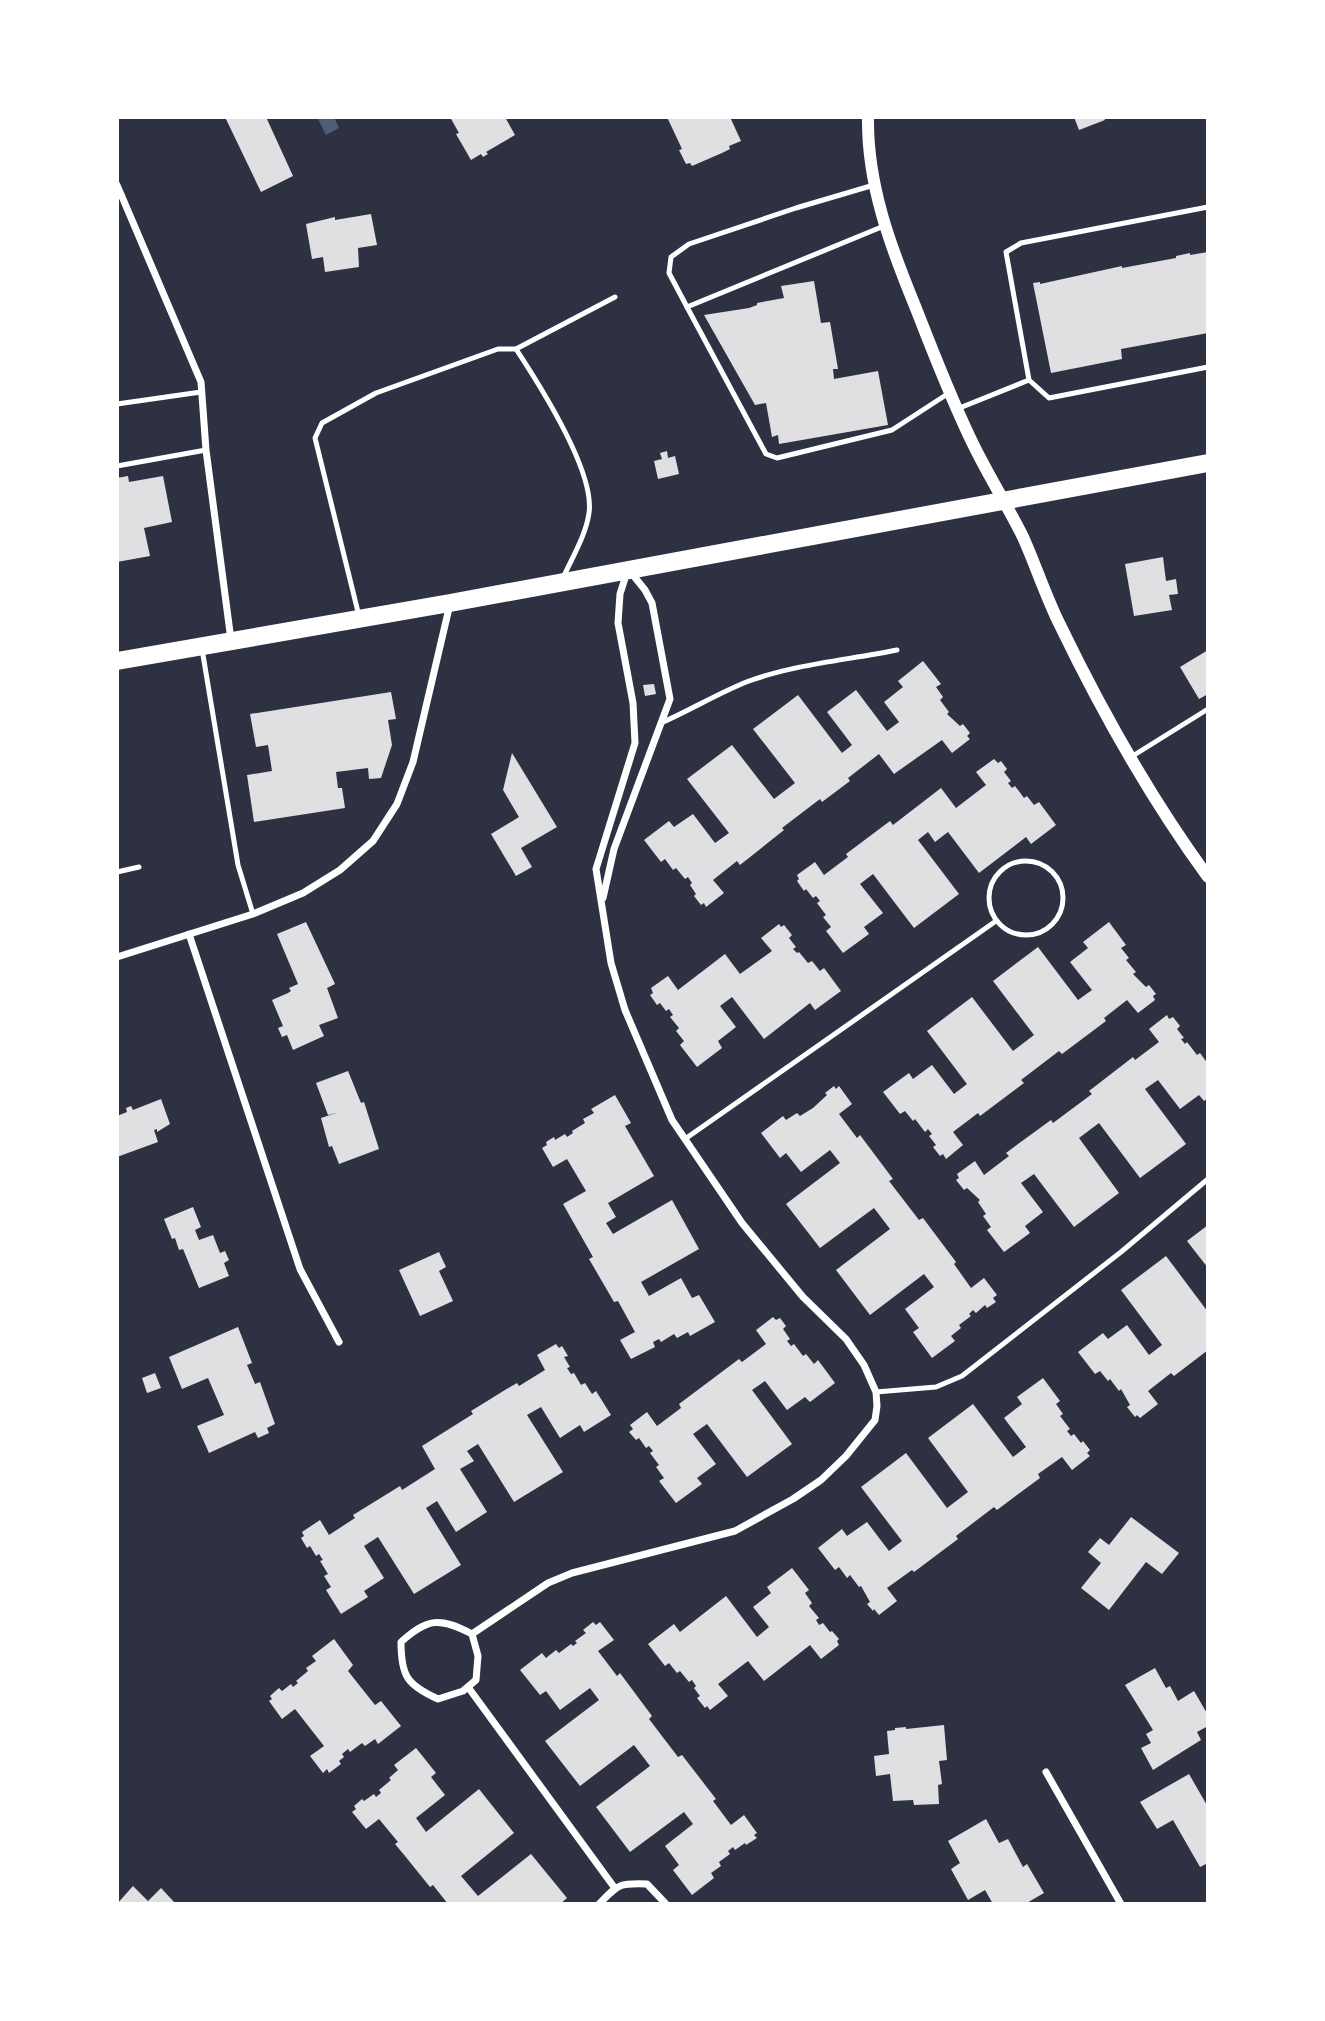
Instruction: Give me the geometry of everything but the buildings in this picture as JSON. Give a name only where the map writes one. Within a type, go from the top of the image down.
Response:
[{"type":"main road","points":[[117,661],[360,620],[1208,463]]},
{"type":"street","points":[[867,117],[874,185],[885,226],[957,409],[975,449],[1024,540],[1059,624],[1131,757],[1177,834],[1208,877]]},
{"type":"street","points":[[117,185],[201,382],[206,450],[232,640]]},
{"type":"street","points":[[602,902],[614,849],[670,699],[652,603],[628,570]]},
{"type":"street","points":[[472,1634],[548,1583],[572,1573],[734,1531],[793,1499],[821,1480],[846,1456],[875,1420],[876,1392],[864,1365],[846,1339],[803,1297],[742,1223],[672,1120],[625,1010],[611,963],[596,869],[635,744],[633,702],[618,623],[620,594],[628,570]]},
{"type":"street","points":[[117,957],[253,914],[324,882],[373,841],[386,823],[413,762],[450,603]]},
{"type":"street","points":[[189,934],[300,1269],[340,1342]]},
{"type":"street","points":[[436,1622],[457,1626],[472,1634],[478,1656],[476,1680],[463,1691],[438,1699],[417,1689],[401,1667],[401,1642],[419,1626],[436,1622]]},
{"type":"street","points":[[468,1687],[614,1886]]},
{"type":"street","points":[[1046,1772],[1121,1904]]},
{"type":"street","points":[[600,1904],[614,1886],[630,1883],[647,1884],[666,1904]]},
{"type":"lane","points":[[874,185],[689,244],[671,257],[669,273],[766,454],[777,458],[892,430],[950,393]]},
{"type":"lane","points":[[1208,207],[1021,243],[1006,252],[1029,380],[1049,398],[1208,367]]},
{"type":"lane","points":[[687,307],[885,226]]},
{"type":"lane","points":[[360,620],[315,438],[322,423],[376,393],[498,349],[516,349],[615,298]]},
{"type":"lane","points":[[516,349],[561,424],[589,491],[589,514],[561,583]]},
{"type":"lane","points":[[957,409],[1029,380]]},
{"type":"lane","points":[[117,404],[201,392]]},
{"type":"lane","points":[[117,466],[206,450]]},
{"type":"lane","points":[[202,645],[238,864],[253,914]]},
{"type":"lane","points":[[661,724],[721,692],[751,680],[897,650]]},
{"type":"lane","points":[[1131,757],[1208,709]]},
{"type":"lane","points":[[1022,861],[1041,863],[1057,876],[1064,894],[1061,913],[1049,929],[1031,936],[1011,933],[996,921],[989,903],[991,884],[1004,868],[1022,861]]},
{"type":"lane","points":[[117,872],[139,867]]},
{"type":"lane","points":[[685,1139],[996,921]]},
{"type":"lane","points":[[876,1392],[936,1387],[962,1376],[1121,1252],[1208,1179]]},
{"type":"water","points":[[317,117],[334,117],[339,128],[326,135]]}]
